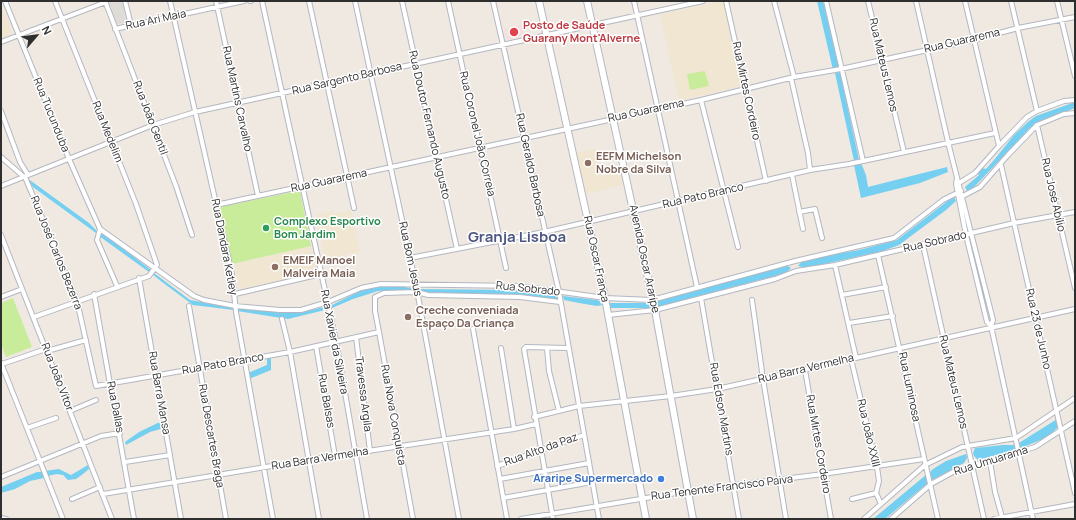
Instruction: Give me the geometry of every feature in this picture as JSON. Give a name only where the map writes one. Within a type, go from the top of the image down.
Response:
[{"type":"street","name":"Rua Tucunduba","points":[[5,1],[49,105],[68,159],[100,229]]},
{"type":"street","name":"Rua Medelim","points":[[55,1],[111,142],[157,264],[154,269]]},
{"type":"street","points":[[125,1],[131,25]]},
{"type":"street","name":"Rua Dandara Ketley","points":[[170,1],[235,294],[244,360],[273,519]]},
{"type":"street","name":"Rua Martins Carvalho","points":[[216,1],[258,196]]},
{"type":"street","name":"Rua Ari Maia","points":[[115,29],[244,1]]},
{"type":"street","name":"Rua Xavier da Silveira","points":[[262,1],[336,341],[354,453],[367,519]]},
{"type":"street","points":[[309,1],[354,208]]},
{"type":"street","name":"Rua Bom Jesus","points":[[355,1],[416,285],[458,519]]},
{"type":"street","name":"Rua Doutor Fernando Augusto","points":[[402,1],[414,64],[457,249]]},
{"type":"street","name":"Rua Coronel João Correia","points":[[448,1],[506,268]]},
{"type":"street","name":"Rua Geraldo Barbosa","points":[[493,1],[544,232],[559,292],[599,519]]},
{"type":"street","name":"Rua Oscar França","points":[[539,1],[605,298],[646,519]]},
{"type":"street","name":"Avenida Oscar Araripe","points":[[587,1],[655,310],[693,519]]},
{"type":"street","points":[[634,1],[697,287]]},
{"type":"street","name":"Rua Sargento Barbosa","points":[[1,186],[153,125],[194,112],[283,94],[370,73],[637,15],[680,3],[703,1]]},
{"type":"street","name":"Rua Mirtes Cordeiro","points":[[726,1],[766,181]]},
{"type":"street","points":[[774,1],[808,153],[810,170]]},
{"type":"street","points":[[826,1],[863,160]]},
{"type":"street","name":"Rua Mateus Lemos","points":[[868,1],[904,152]]},
{"type":"street","points":[[916,1],[957,177],[966,235],[987,322],[991,326],[1034,519]]},
{"type":"street","points":[[965,1],[999,146]]},
{"type":"street","points":[[1011,1],[1037,111]]},
{"type":"street","points":[[1057,1],[1075,76]]},
{"type":"street","points":[[1,42],[105,2]]},
{"type":"street","name":"Rua João Gentil","points":[[105,2],[153,125],[192,235]]},
{"type":"street","name":"Rua Guararema","points":[[216,205],[479,149],[657,108],[701,100],[792,78],[841,69],[973,40],[1018,28],[1075,17]]},
{"type":"street","points":[[701,100],[738,247]]},
{"type":"street","points":[[958,184],[975,174],[1027,117],[1037,111],[1064,101],[1075,100]]},
{"type":"street","name":"Rua José Carlos Bezerra","points":[[1,111],[20,162],[77,301],[95,385],[110,384]]},
{"type":"street","points":[[960,197],[980,187],[1037,125],[1064,114],[1075,113]]},
{"type":"street","name":"Rua José Abílio","points":[[1037,125],[1075,288]]},
{"type":"street","name":"Rua Pato Branco","points":[[410,258],[544,232],[678,202],[810,170],[995,133]]},
{"type":"street","points":[[1,157],[26,176]]},
{"type":"street","name":"Rua 23 de Junho","points":[[1001,165],[1075,493]]},
{"type":"street","points":[[792,175],[803,229]]},
{"type":"street","name":"Rua Sobrado","points":[[100,229],[154,269],[198,298],[236,306],[301,310],[328,302],[371,285],[381,284],[519,286],[605,298],[652,300],[795,261],[894,238],[943,200],[959,192]]},
{"type":"street","points":[[960,197],[993,320],[991,326]]},
{"type":"street","points":[[799,212],[815,208],[822,238]]},
{"type":"street","name":"Rua Sobrado","points":[[608,315],[655,310],[775,279],[796,271],[835,265],[1014,224],[1075,212]]},
{"type":"street","points":[[100,229],[97,236],[97,242],[117,286]]},
{"type":"street","name":"Rua João Vítor","points":[[1,235],[112,519]]},
{"type":"street","name":"Rua Mateus Lemos","points":[[923,245],[984,519]]},
{"type":"street","name":"Rua Luminosa","points":[[878,255],[938,519]]},
{"type":"street","points":[[795,261],[796,271]]},
{"type":"street","points":[[835,265],[856,358]]},
{"type":"street","points":[[34,317],[150,275],[154,269]]},
{"type":"street","points":[[235,294],[321,274]]},
{"type":"street","name":"Rua Barra Mansa","points":[[139,278],[181,519]]},
{"type":"street","points":[[842,295],[886,287]]},
{"type":"street","points":[[1,297],[22,289]]},
{"type":"street","points":[[417,292],[428,294],[520,297],[560,302]]},
{"type":"street","name":"Rua Nova Conquista","points":[[413,519],[399,447],[374,299],[378,294],[417,292]]},
{"type":"street","name":"Rua Dallas","points":[[94,294],[130,489],[134,519]]},
{"type":"street","name":"Rua Edson Martins","points":[[701,298],[740,519]]},
{"type":"street","points":[[752,300],[763,379],[786,519]]},
{"type":"street","name":"Rua Descartes Braga","points":[[189,306],[226,519]]},
{"type":"street","name":"Rua Barra Vermelha","points":[[534,417],[579,406],[624,402],[717,389],[943,339],[991,326],[1075,309]]},
{"type":"street","points":[[849,323],[892,316]]},
{"type":"street","points":[[282,319],[290,352],[319,519]]},
{"type":"street","points":[[472,328],[507,519]]},
{"type":"street","points":[[336,341],[379,332]]},
{"type":"street","name":"Travessa Argila","points":[[356,336],[370,451]]},
{"type":"street","points":[[62,519],[1,364],[46,350],[86,340]]},
{"type":"street","name":"Rua Pato Branco","points":[[110,384],[290,352],[336,341]]},
{"type":"street","name":"Rua Balsas","points":[[316,346],[335,456]]},
{"type":"street","points":[[553,519],[534,417],[524,349],[526,347],[568,348]]},
{"type":"street","points":[[501,348],[514,429]]},
{"type":"street","points":[[547,348],[549,371],[559,411]]},
{"type":"street","name":"Rua João XXIII","points":[[851,359],[877,467],[879,482],[876,493],[881,504]]},
{"type":"street","name":"Rua Mirtes Cordeiro","points":[[806,370],[831,519]]},
{"type":"street","name":"Rua Umuarama","points":[[864,519],[925,465],[967,446],[1016,438],[1075,398]]},
{"type":"street","points":[[70,411],[96,400]]},
{"type":"street","points":[[27,428],[56,418]]},
{"type":"street","name":"Rua Umuarama","points":[[892,519],[931,484],[953,472],[972,465],[1036,447],[1075,421]]},
{"type":"street","name":"Rua Barra Vermelha","points":[[103,494],[308,460],[491,433],[536,424]]},
{"type":"street","points":[[1,477],[101,436],[120,433]]},
{"type":"street","name":"Rua Alto da Paz","points":[[497,466],[584,435]]},
{"type":"street","points":[[125,462],[170,455]]},
{"type":"street","name":"Rua Tenente Francisco Paiva","points":[[521,519],[688,491],[877,467],[924,459]]},
{"type":"street","points":[[990,461],[995,492],[1002,517]]},
{"type":"street","points":[[500,479],[589,463]]},
{"type":"street","points":[[503,498],[592,482]]},
{"type":"street","points":[[72,499],[100,487]]},
{"type":"street","points":[[852,499],[876,493]]},
{"type":"street","points":[[994,519],[1075,504]]},
{"type":"shaded area","points":[[108,1],[122,1],[127,23],[117,24]]},
{"type":"shaded area","points":[[723,1],[741,86],[679,101],[660,14]]},
{"type":"shaded area","points":[[1,2],[12,33],[1,39]]},
{"type":"shaded area","name":"Posto de Saúde Guarany Mont'Alverne","points":[[522,25],[525,35],[509,39],[506,38],[504,29]]},
{"type":"shaded area","name":"EEFM Michelson Nobre da Silva","points":[[596,149],[602,176],[620,172],[623,185],[585,194],[576,153]]},
{"type":"shaded area","points":[[351,210],[360,252],[325,260],[316,215],[332,211],[333,214]]},
{"type":"shaded area","name":"EMEIF Manoel Malveira Maia","points":[[311,246],[316,269],[314,272],[242,289],[239,287],[234,264]]},
{"type":"green space","points":[[705,71],[709,86],[690,90],[687,74]]},
{"type":"green space","name":"Complexo Esportivo Bom Jardim","points":[[300,191],[311,246],[232,264],[219,209],[220,207]]},
{"type":"green space","points":[[13,298],[32,347],[6,357],[1,344],[1,303]]},
{"type":"water","points":[[817,1],[823,1],[839,68],[833,70]]},
{"type":"water","points":[[840,72],[859,160],[854,161],[835,73]]},
{"type":"water","points":[[1075,102],[1075,108],[1037,123],[1030,128],[970,191],[967,191],[965,187],[979,175],[978,173],[982,168],[986,169],[1014,135],[1029,121],[1036,116]]},
{"type":"water","points":[[861,163],[866,175],[868,187],[947,167],[948,172],[920,183],[861,198],[854,165]]},
{"type":"water","points":[[27,178],[89,223],[97,231],[96,233],[33,187]]},
{"type":"water","points":[[954,196],[956,201],[946,210],[899,245],[883,251],[806,268],[798,266],[803,260],[859,250],[897,240]]},
{"type":"water","points":[[100,233],[109,238],[151,270],[149,272],[99,236]]},
{"type":"water","points":[[786,265],[791,268],[786,273],[657,307],[655,302],[673,297],[687,290]]},
{"type":"water","points":[[154,273],[190,300],[233,308],[234,310],[193,305],[152,274]]},
{"type":"water","points":[[400,286],[414,289],[415,291],[378,291],[332,308],[332,305],[360,291],[378,287]]},
{"type":"water","points":[[418,289],[516,290],[557,296],[558,301],[520,295],[418,292]]},
{"type":"water","points":[[563,296],[597,300],[601,302],[602,305],[597,306],[564,300]]},
{"type":"water","points":[[608,303],[650,303],[652,308],[609,308]]},
{"type":"water","points":[[324,307],[325,310],[288,319],[237,311],[237,308],[299,313]]},
{"type":"water","points":[[271,357],[271,370],[249,379],[248,373],[267,365],[267,358]]},
{"type":"water","points":[[1057,419],[1058,427],[1048,437],[1021,448],[1019,443]]},
{"type":"water","points":[[162,421],[164,428],[150,432],[126,445],[125,442],[139,432]]},
{"type":"water","points":[[1016,445],[1018,449],[978,460],[973,453],[975,448]]},
{"type":"water","points":[[966,454],[967,458],[964,463],[932,480],[930,472],[933,469],[946,461]]},
{"type":"water","points":[[88,465],[89,469],[76,479],[68,480],[63,475],[57,474],[47,476],[45,471],[59,469],[71,475]]},
{"type":"water","points":[[37,472],[42,472],[44,478],[30,481],[15,489],[1,493],[1,487]]},
{"type":"water","points":[[927,474],[929,482],[885,519],[873,519]]},
{"type":"place","name":"Posto de Saúde Guarany Mont'Alverne","points":[[514,32]]},
{"type":"place","name":"EEFM Michelson Nobre da Silva","points":[[588,163]]},
{"type":"place","name":"Complexo Esportivo Bom Jardim","points":[[266,228]]},
{"type":"place","name":"EMEIF Manoel Malveira Maia","points":[[275,267]]},
{"type":"place","name":"Creche conveniada Espaço Da Criança","points":[[408,317]]},
{"type":"place","name":"Araripe Supermercado","points":[[661,479]]},
{"type":"district","name":"Granja Lisboa","points":[[517,238]]}]
